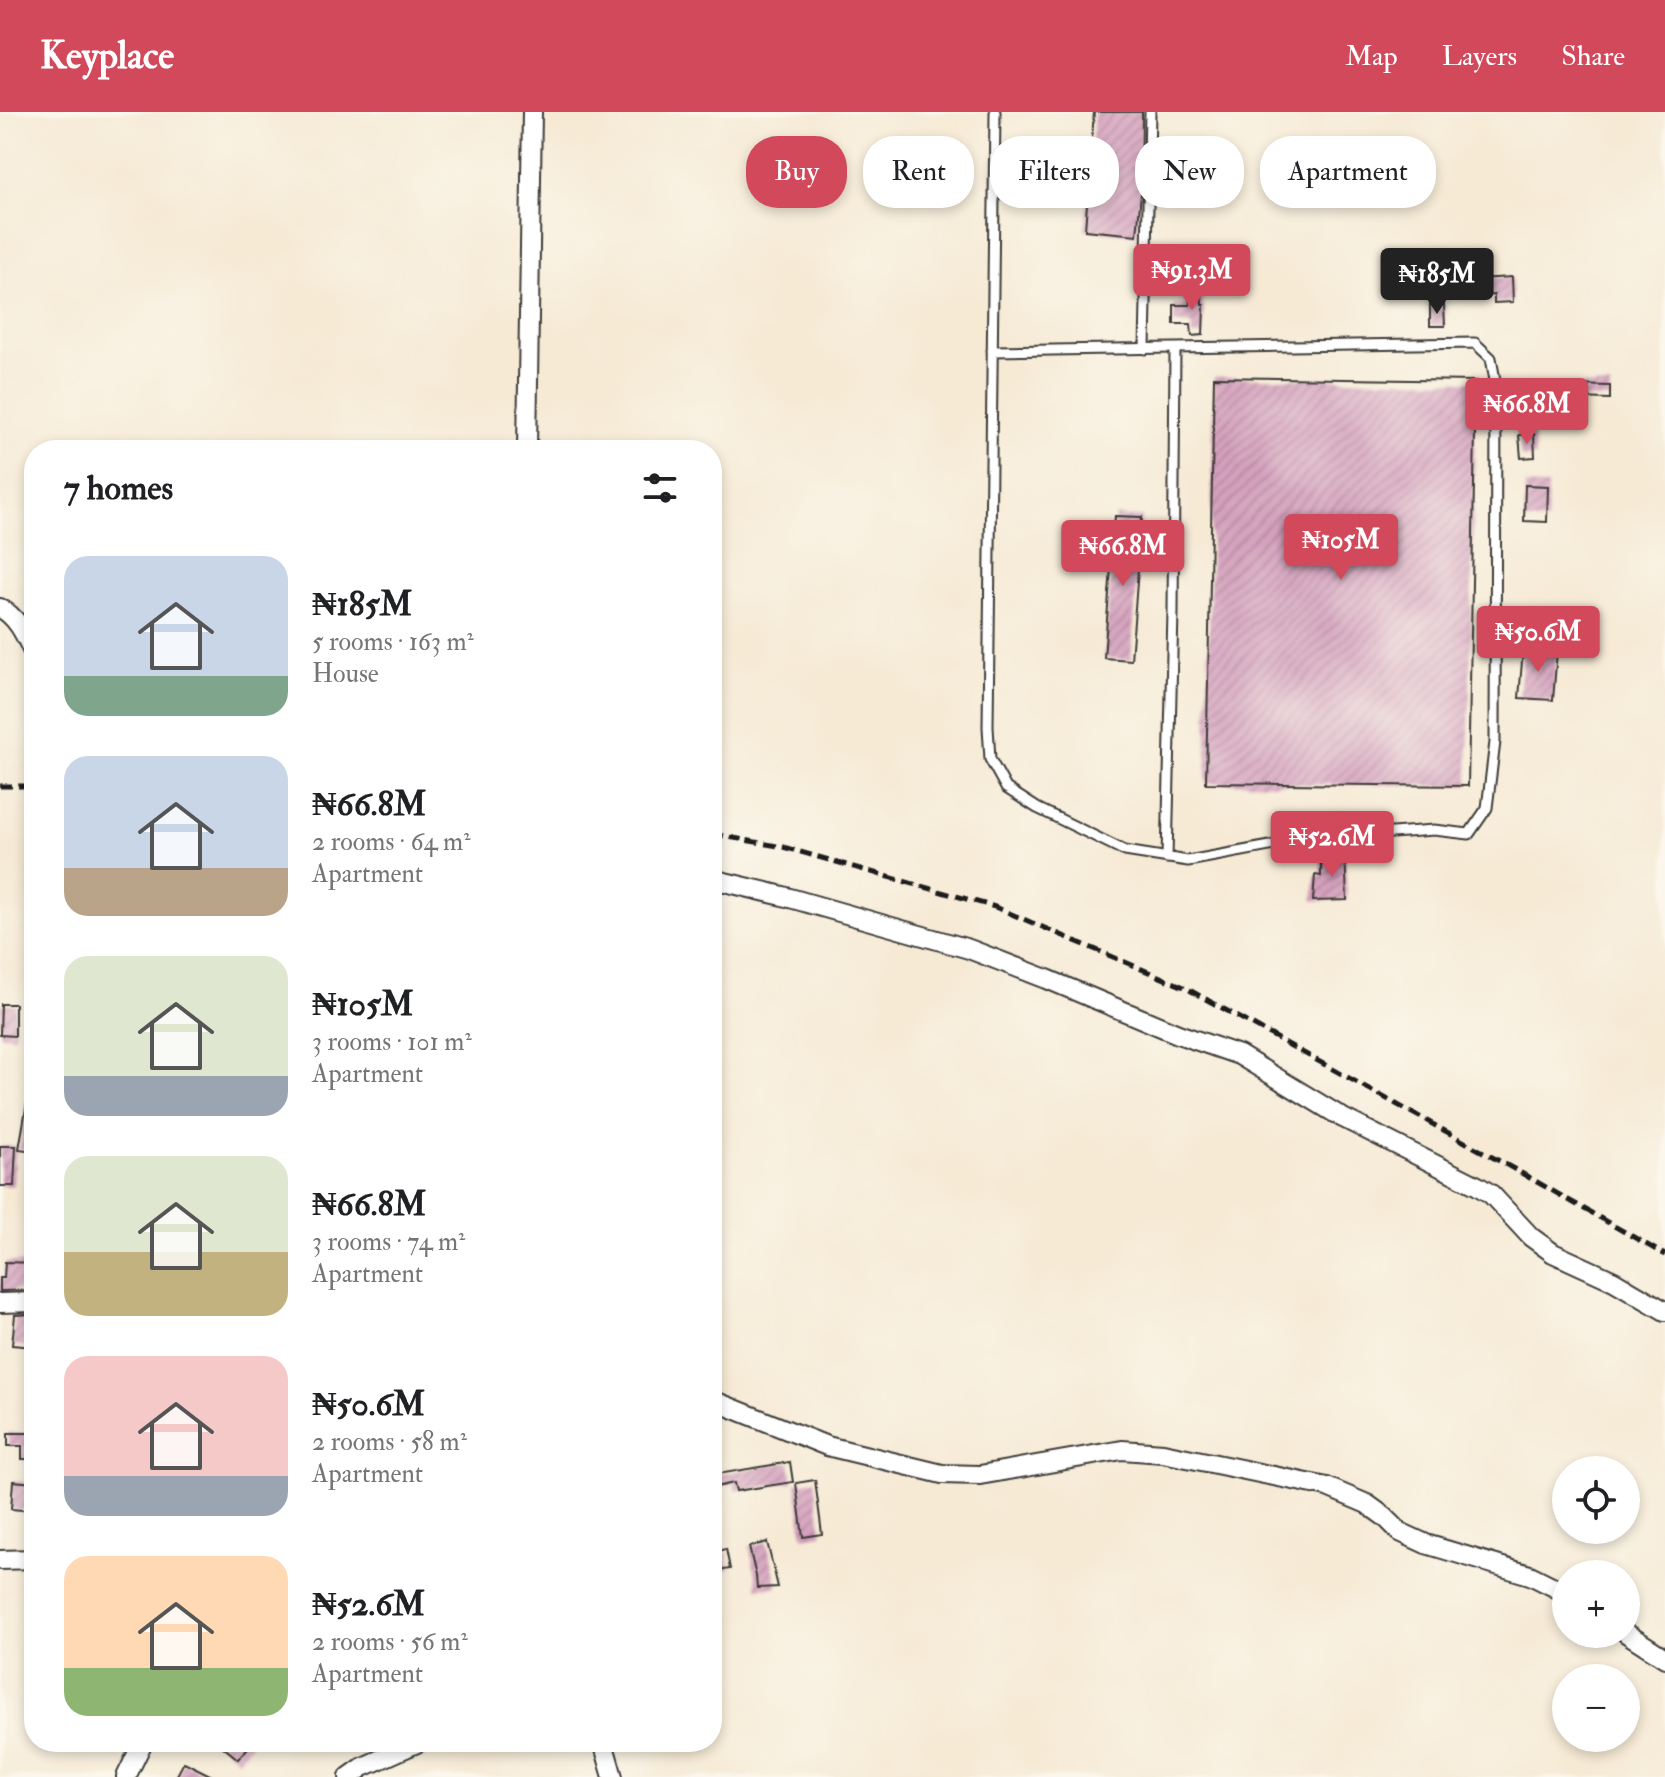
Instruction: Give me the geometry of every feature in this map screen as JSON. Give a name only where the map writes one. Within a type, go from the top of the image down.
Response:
[{"type":"street","points":[[527,440],[532,112]]},
{"type":"street","points":[[0,608],[8,612],[24,633]]},
{"type":"street","points":[[722,882],[969,949],[1178,1034],[1239,1055],[1343,1118],[1478,1186],[1491,1194],[1531,1237],[1553,1253],[1614,1281],[1665,1311]]},
{"type":"street","points":[[0,1303],[24,1302]]},
{"type":"street","points":[[722,1404],[827,1446],[942,1474],[980,1475],[1122,1450],[1163,1453],[1327,1487],[1367,1504],[1400,1532],[1426,1544],[1530,1575],[1552,1586]]},
{"type":"street","points":[[0,1560],[24,1559]]},
{"type":"street","points":[[1640,1642],[1665,1658]]},
{"type":"street","points":[[126,1777],[138,1752]]},
{"type":"street","points":[[349,1777],[397,1752]]},
{"type":"street","points":[[606,1752],[613,1777]]},
{"type":"lane","points":[[992,351],[1475,343],[1491,358],[1496,386],[1495,742],[1487,808],[1469,834],[1434,830],[1308,839],[1188,861],[1125,851],[1037,808],[1006,788],[990,759],[988,711],[992,351],[995,112]]},
{"type":"lane","points":[[1145,349],[1150,112]]},
{"type":"lane","points":[[1167,858],[1175,349]]},
{"type":"building","points":[[1094,112],[1142,112],[1142,136],[1135,136],[1135,208],[1140,208],[1137,235],[1085,230],[1087,208],[1119,208],[1119,136],[1092,136]]},
{"type":"building","points":[[1512,277],[1513,302],[1494,303],[1494,295],[1479,296],[1478,279]]},
{"type":"building","points":[[1201,287],[1203,335],[1192,336],[1191,324],[1174,324],[1174,305],[1190,305],[1189,288]]},
{"type":"building","points":[[1430,305],[1444,305],[1445,326],[1430,326]]},
{"type":"building","points":[[1214,377],[1476,381],[1468,786],[1206,783]]},
{"type":"building","points":[[1570,385],[1610,386],[1610,399],[1570,398]]},
{"type":"building","points":[[1534,434],[1535,457],[1521,458],[1519,435]]},
{"type":"building","points":[[1525,485],[1548,486],[1547,522],[1524,521]]},
{"type":"building","points":[[1115,516],[1142,517],[1131,660],[1104,658]]},
{"type":"building","points":[[1523,649],[1557,651],[1553,700],[1519,698]]},
{"type":"building","points":[[1345,850],[1347,900],[1313,901],[1315,875],[1321,876],[1321,858],[1330,858],[1330,851]]},
{"type":"building","points":[[1,1004],[15,1004],[15,1036],[0,1035]]},
{"type":"building","points":[[24,1120],[24,1150],[19,1149]]},
{"type":"building","points":[[0,1146],[16,1146],[14,1186],[0,1186]]},
{"type":"building","points":[[5,1262],[24,1263],[24,1290],[0,1291],[0,1278],[4,1278]]},
{"type":"building","points":[[15,1315],[24,1315],[24,1346],[12,1345]]},
{"type":"building","points":[[8,1433],[24,1433],[24,1459],[22,1446],[8,1446]]},
{"type":"building","points":[[790,1462],[793,1482],[736,1491],[734,1483],[722,1486],[722,1473]]},
{"type":"building","points":[[815,1480],[822,1534],[803,1537],[796,1483]]},
{"type":"building","points":[[13,1481],[24,1482],[24,1510],[11,1509]]},
{"type":"building","points":[[767,1542],[778,1587],[757,1588],[749,1547]]},
{"type":"building","points":[[726,1549],[730,1569],[722,1570],[722,1550]]},
{"type":"building","points":[[229,1752],[244,1752],[238,1759]]},
{"type":"building","points":[[184,1762],[214,1777],[176,1777]]},
{"type":"railway","points":[[0,786],[24,786]]},
{"type":"railway","points":[[722,836],[783,847],[995,907],[1184,987],[1665,1255]]}]
